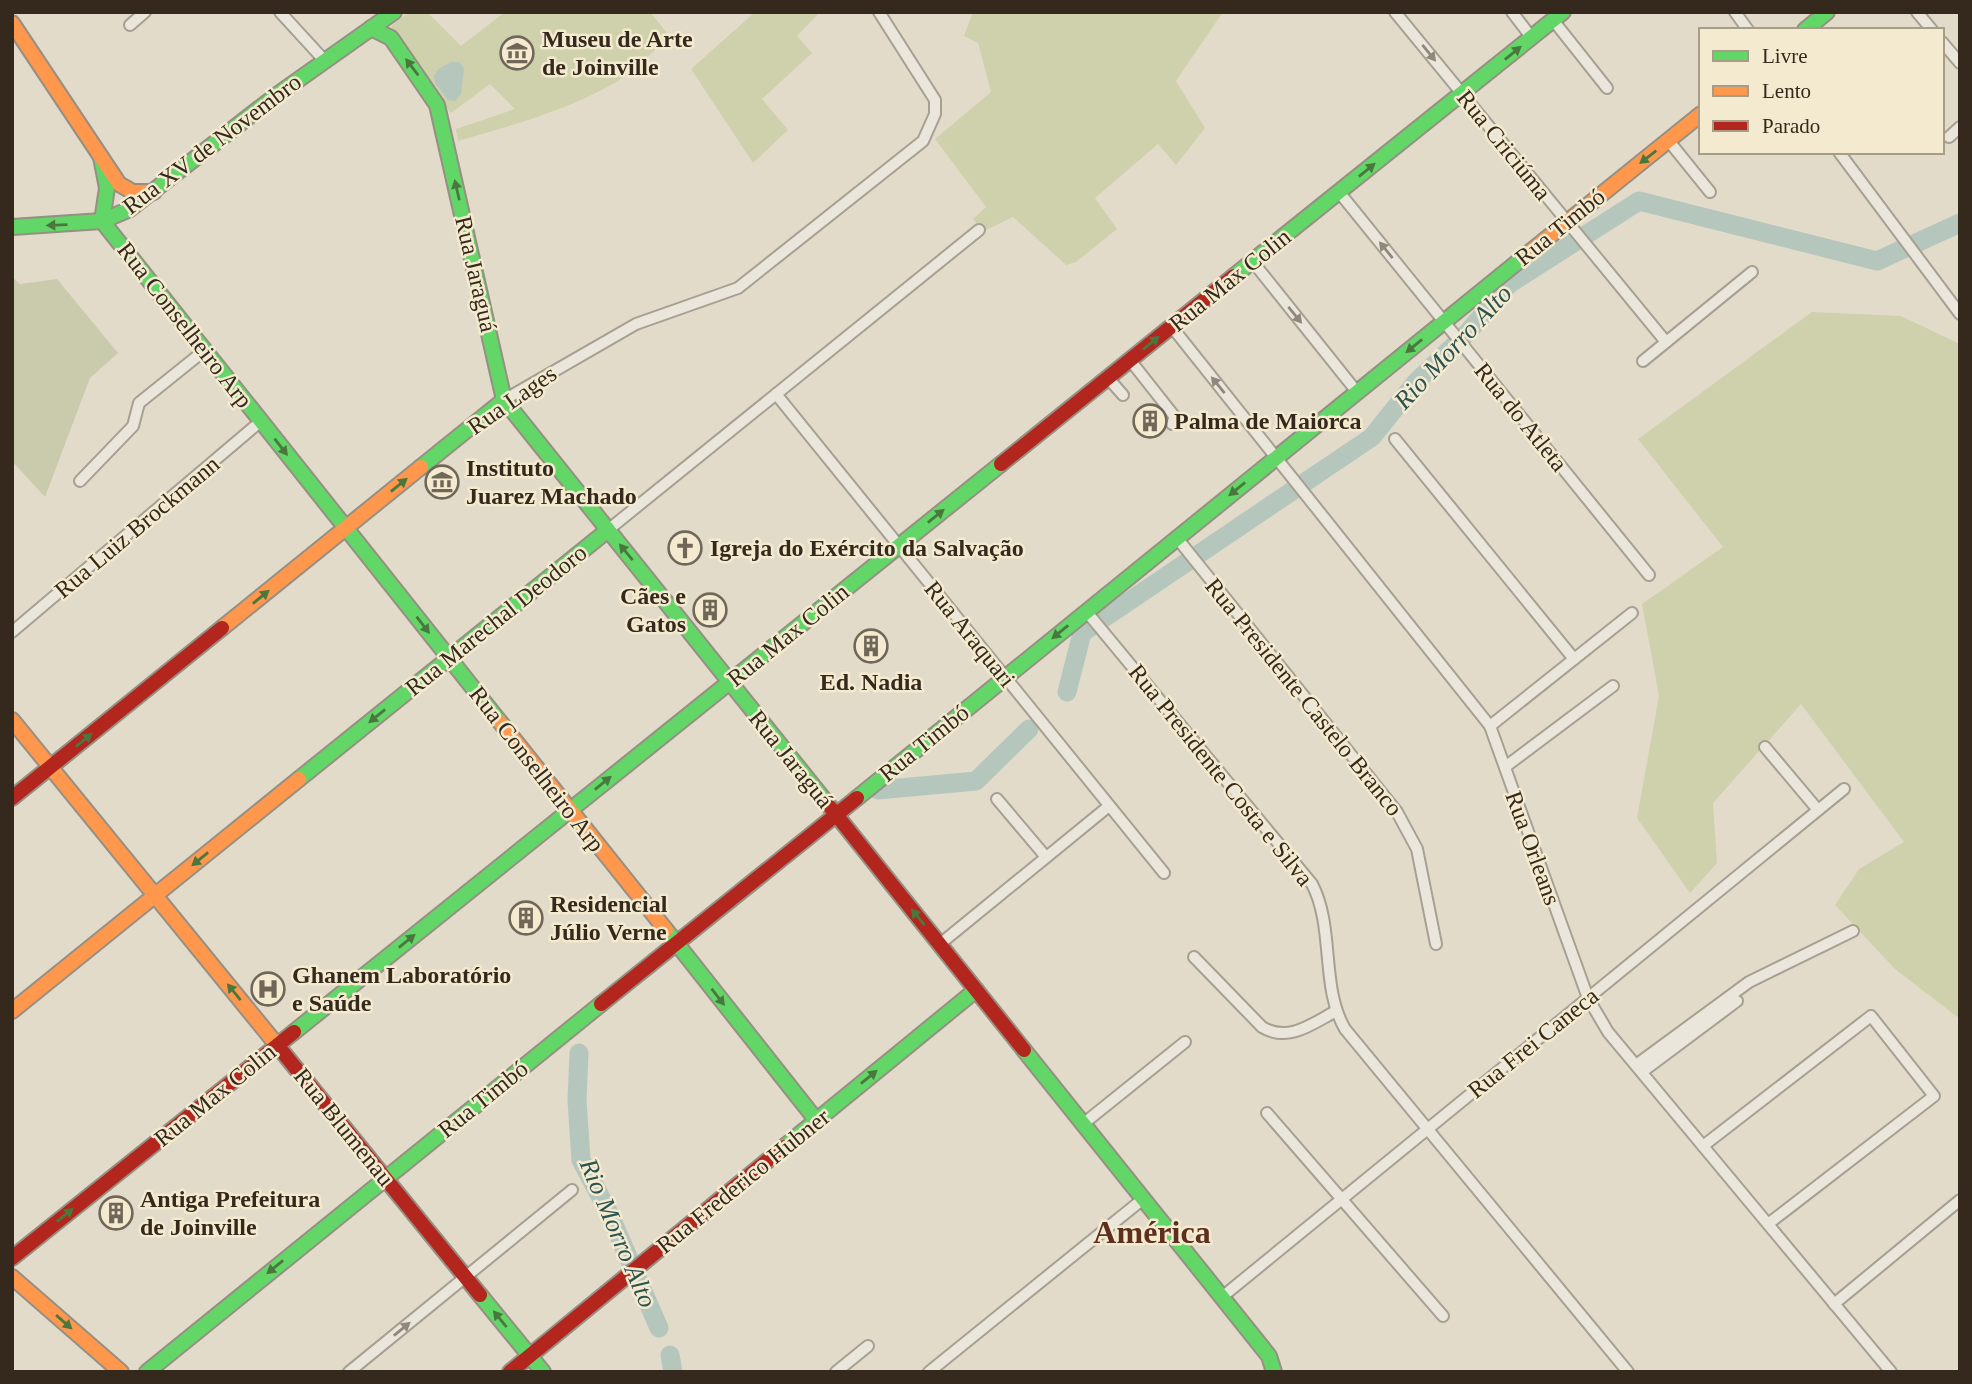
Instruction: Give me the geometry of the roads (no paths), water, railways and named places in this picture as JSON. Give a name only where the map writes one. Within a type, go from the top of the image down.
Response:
[{"type":"main road","name":"Rua XV de Novembro","points":[[12,227],[102,221],[130,209],[324,60],[394,12]]},
{"type":"main road","points":[[1807,28],[1827,12]]},
{"type":"main road","name":"Rua Max Colin","points":[[12,1258],[1558,16]]},
{"type":"main road","points":[[12,23],[101,158],[126,190],[154,192]]},
{"type":"main road","name":"Rua Jaraguá","points":[[371,28],[391,38],[437,105],[504,400],[1269,1356],[1274,1372]]},
{"type":"main road","name":"Rua Timbó","points":[[147,1372],[1005,677],[1181,543],[1276,458],[1571,226],[1699,116]]},
{"type":"main road","points":[[101,158],[107,188],[102,221]]},
{"type":"main road","name":"Rua Conselheiro Arp","points":[[102,221],[817,1121]]},
{"type":"main road","name":"Rua Lages","points":[[12,799],[504,400]]},
{"type":"main road","name":"Rua Marechal Deodoro","points":[[12,1011],[608,530]]},
{"type":"main road","name":"Rua Blumenau","points":[[12,720],[543,1372]]},
{"type":"main road","name":"Rua Frederico Hubner","points":[[510,1372],[976,990]]},
{"type":"main road","points":[[12,1277],[121,1372]]},
{"type":"street","points":[[130,25],[145,12]]},
{"type":"street","points":[[280,12],[324,60]]},
{"type":"street","name":"Rua Lages","points":[[504,400],[636,324],[738,288],[923,141],[935,114],[934,100],[879,12]]},
{"type":"street","name":"Rua Criciúma","points":[[1395,12],[1666,342]]},
{"type":"street","points":[[1512,12],[1532,37]]},
{"type":"street","points":[[1735,12],[1747,28]]},
{"type":"street","points":[[1917,12],[1930,28]]},
{"type":"street","points":[[1558,16],[1607,88]]},
{"type":"street","points":[[1944,44],[1960,63]]},
{"type":"street","points":[[1949,136],[1960,127]]},
{"type":"street","points":[[1668,140],[1710,192]]},
{"type":"street","points":[[1840,154],[1960,314]]},
{"type":"street","name":"Rua do Atleta","points":[[1339,192],[1649,575]]},
{"type":"street","name":"Rua Marechal Deodoro","points":[[608,530],[979,230]]},
{"type":"street","points":[[1253,262],[1357,392]]},
{"type":"street","points":[[1643,361],[1752,272]]},
{"type":"street","name":"Rua Orleans","points":[[1171,327],[1490,726],[1588,998],[1608,1031],[1891,1372]]},
{"type":"street","points":[[80,481],[133,426],[139,403],[205,350]]},
{"type":"street","points":[[1130,360],[1175,417],[1172,424]]},
{"type":"street","points":[[1108,378],[1123,395]]},
{"type":"street","name":"Rua Araquari","points":[[776,394],[1164,873]]},
{"type":"street","name":"Rua Luiz Brockmann","points":[[12,632],[261,421]]},
{"type":"street","points":[[1395,439],[1574,659]]},
{"type":"street","name":"Rua Presidente Castelo Branco","points":[[1181,543],[1397,812],[1416,849],[1436,944]]},
{"type":"street","points":[[1490,726],[1632,613]]},
{"type":"street","name":"Rua Presidente Costa e Silva","points":[[1089,614],[1312,884],[1321,905],[1336,1011],[1354,1041],[1628,1372]]},
{"type":"street","points":[[1504,767],[1613,686]]},
{"type":"street","points":[[1765,747],[1818,810]]},
{"type":"street","name":"Rua Frei Caneca","points":[[1222,1297],[1844,789]]},
{"type":"street","points":[[997,799],[1046,857]]},
{"type":"street","points":[[940,944],[1110,806]]},
{"type":"street","points":[[1639,1069],[1749,982],[1853,931]]},
{"type":"street","points":[[1194,957],[1262,1027],[1272,1033],[1284,1035],[1296,1032],[1336,1011]]},
{"type":"street","points":[[1639,1069],[1737,1001]]},
{"type":"street","points":[[1703,1146],[1871,1016],[1934,1096],[1768,1224]]},
{"type":"street","points":[[1083,1124],[1185,1042]]},
{"type":"street","points":[[1267,1113],[1443,1316]]},
{"type":"street","points":[[349,1372],[572,1190]]},
{"type":"street","points":[[929,1372],[1143,1199]]},
{"type":"street","points":[[1834,1304],[1960,1200]]},
{"type":"street","points":[[836,1372],[868,1346]]},
{"type":"waterway","name":"Rio Morro Alto","points":[[1067,692],[1082,633],[1372,437],[1416,382],[1469,331],[1509,284],[1639,201],[1877,261],[1960,223]]},
{"type":"waterway","name":"Rio Morro Alto","points":[[878,790],[976,781],[1029,729]]},
{"type":"waterway","name":"Rio Morro Alto","points":[[579,1053],[577,1100],[581,1160],[609,1213],[659,1328]]},
{"type":"waterway","name":"Rio Morro Alto","points":[[670,1355],[673,1372]]},
{"type":"place","name":"Museu de Arte de Joinville","points":[[517,53]]},
{"type":"place","name":"Palma de Maiorca","points":[[1150,421]]},
{"type":"place","name":"Instituto Juarez Machado","points":[[442,482]]},
{"type":"place","name":"Igreja do Exército da Salvação","points":[[685,548]]},
{"type":"place","name":"Cães e Gatos","points":[[710,610]]},
{"type":"place","name":"Ed. Nadia","points":[[871,646]]},
{"type":"place","name":"Residencial Júlio Verne","points":[[526,918]]},
{"type":"place","name":"Ghanem Laboratório e Saúde","points":[[268,989]]},
{"type":"place","name":"Antiga Prefeitura de Joinville","points":[[116,1213]]},
{"type":"district","name":"América","points":[[1152,1232]]}]
